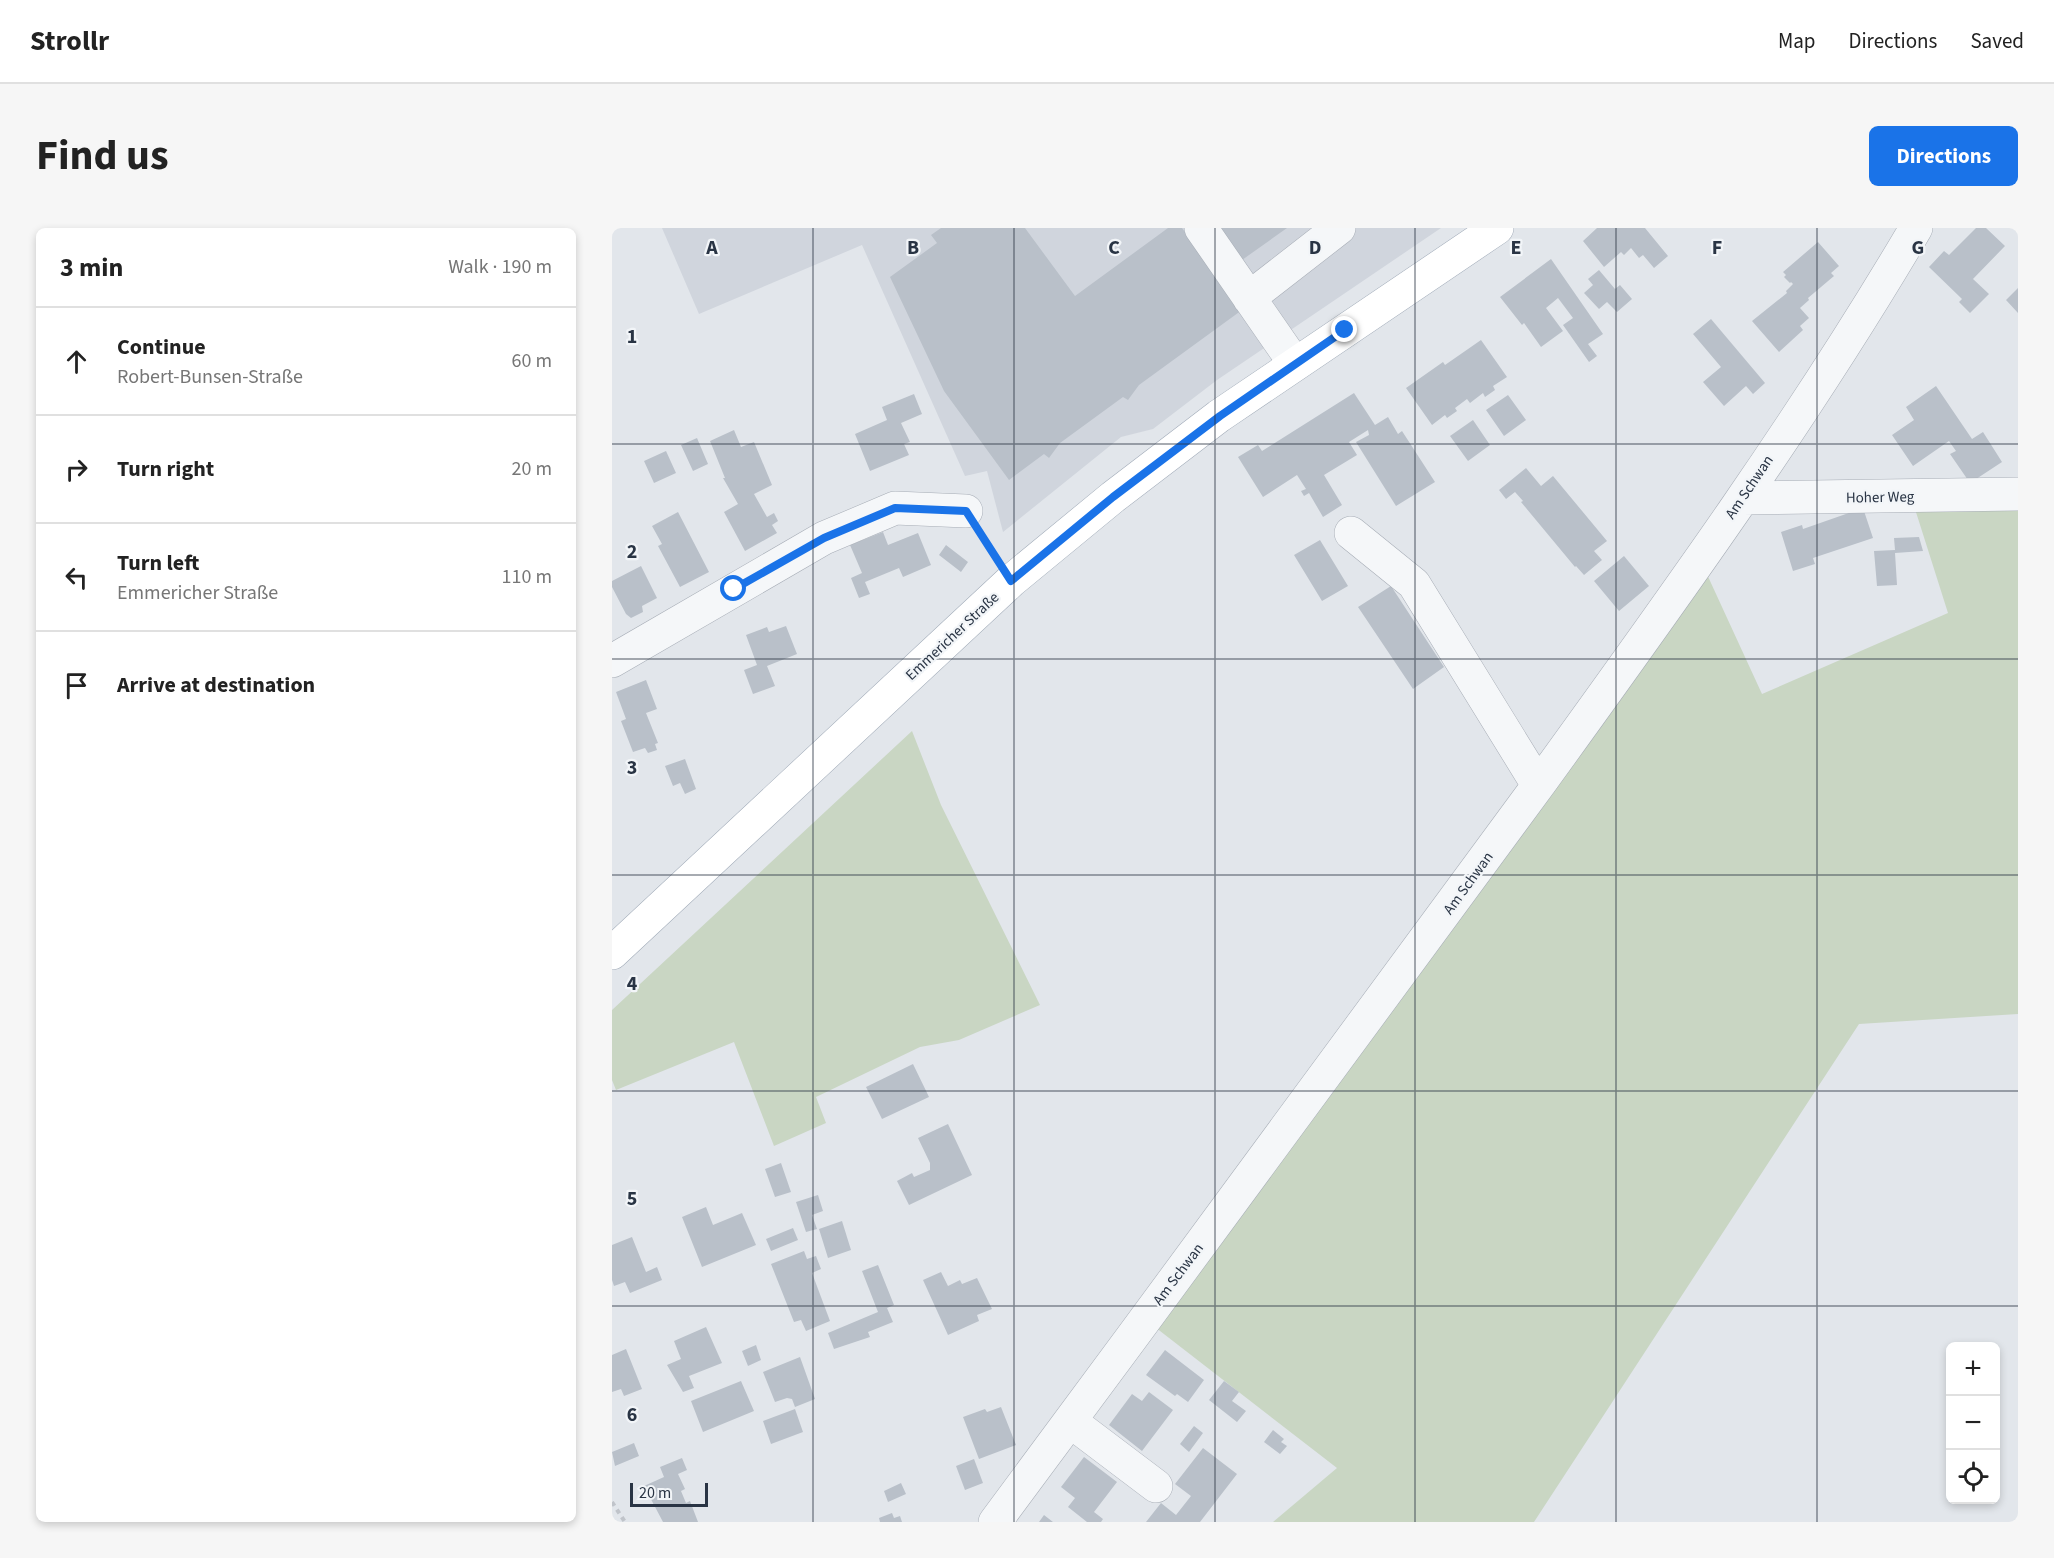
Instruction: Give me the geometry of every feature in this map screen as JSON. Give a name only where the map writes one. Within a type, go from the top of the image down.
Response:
[{"type":"main road","name":"Emmericher Straße","points":[[612,953],[1011,581],[1113,497],[1220,416],[1497,228]]},
{"type":"street","points":[[1201,228],[1295,364]]},
{"type":"street","points":[[1249,298],[1339,228]]},
{"type":"street","name":"Am Schwan","points":[[995,1522],[1539,785],[1743,498],[1822,379],[1916,228]]},
{"type":"street","name":"Hoher Weg","points":[[1743,498],[2018,494]]},
{"type":"street","points":[[612,661],[824,538],[885,512],[895,508],[966,511]]},
{"type":"street","points":[[1351,533],[1414,584],[1539,785]]},
{"type":"street","points":[[1070,1421],[1156,1486]]},
{"type":"path","points":[[966,511],[1011,581]]},
{"type":"path","points":[[612,1502],[625,1522]]},
{"type":"shaded area","points":[[662,228],[1441,228],[1217,380],[1153,429],[1121,437],[1003,532],[987,471],[965,476],[862,245],[699,314]]},
{"type":"green space","points":[[2018,505],[2018,1014],[1859,1024],[1534,1522],[1273,1522],[1337,1468],[1151,1324],[1705,570],[1762,694],[1948,613],[1915,509]]},
{"type":"green space","points":[[912,731],[941,805],[1040,1005],[959,1040],[920,1047],[816,1097],[826,1123],[774,1146],[734,1042],[616,1090],[612,1080],[612,1010]]},
{"type":"building","points":[[941,228],[1025,228],[1075,296],[1168,228],[1182,228],[1242,310],[1139,385],[1128,400],[1123,397],[1060,443],[1049,458],[1044,454],[1009,480],[944,391],[890,277],[937,243],[931,235]]},
{"type":"building","points":[[1219,228],[1287,228],[1242,260]]},
{"type":"building","points":[[1597,228],[1645,228],[1668,256],[1654,268],[1643,255],[1639,258],[1631,248],[1624,255],[1621,252],[1604,267],[1583,241]]},
{"type":"building","points":[[1976,228],[1986,228],[2005,246],[1973,279],[1989,294],[1970,313],[1959,302],[1962,299],[1929,267],[1944,251],[1949,255]]},
{"type":"building","points":[[1818,242],[1839,266],[1831,273],[1834,276],[1800,308],[1809,318],[1800,326],[1803,330],[1779,352],[1752,321],[1787,293],[1786,291],[1793,284],[1784,277],[1786,275],[1783,272]]},
{"type":"building","points":[[1551,259],[1603,334],[1588,344],[1597,356],[1589,362],[1563,325],[1573,318],[1558,298],[1546,308],[1563,331],[1541,347],[1524,323],[1522,325],[1500,297]]},
{"type":"building","points":[[1599,270],[1615,289],[1620,285],[1632,299],[1617,312],[1607,302],[1599,309],[1584,293],[1593,285],[1588,279]]},
{"type":"building","points":[[2018,288],[2018,313],[2006,300]]},
{"type":"building","points":[[1711,319],[1765,383],[1753,394],[1746,386],[1724,406],[1703,382],[1721,367],[1693,334]]},
{"type":"building","points":[[1481,340],[1507,377],[1493,386],[1495,390],[1485,397],[1483,393],[1470,403],[1467,399],[1455,408],[1457,411],[1447,418],[1445,415],[1432,425],[1406,388],[1443,362],[1445,365]]},
{"type":"building","points":[[1936,386],[1972,439],[1983,432],[2002,462],[1970,483],[1950,454],[1956,451],[1949,441],[1913,466],[1892,435],[1914,420],[1906,407]]},
{"type":"building","points":[[1354,393],[1375,425],[1388,417],[1398,434],[1402,431],[1435,482],[1396,506],[1356,442],[1369,435],[1368,430],[1349,442],[1357,455],[1324,475],[1342,505],[1323,517],[1309,493],[1304,496],[1301,491],[1306,489],[1297,475],[1263,497],[1238,457],[1258,445],[1262,451]]},
{"type":"building","points":[[914,394],[922,414],[901,423],[910,442],[904,444],[909,455],[870,471],[855,434],[887,420],[882,407]]},
{"type":"building","points":[[1508,395],[1526,420],[1504,436],[1486,410]]},
{"type":"building","points":[[1473,420],[1490,445],[1468,461],[1450,436]]},
{"type":"building","points":[[734,430],[741,447],[754,442],[772,485],[754,494],[767,517],[774,513],[778,521],[772,525],[777,533],[745,551],[724,512],[738,504],[723,478],[725,478],[710,441]]},
{"type":"building","points":[[697,438],[708,464],[693,471],[681,445]]},
{"type":"building","points":[[666,451],[676,473],[654,483],[644,461]]},
{"type":"building","points":[[1526,468],[1541,486],[1553,476],[1607,541],[1594,551],[1602,560],[1584,575],[1575,567],[1515,492],[1506,499],[1499,490]]},
{"type":"building","points":[[1863,508],[1873,538],[1813,558],[1815,564],[1793,571],[1781,532],[1802,525],[1803,529]]},
{"type":"building","points":[[678,512],[709,572],[680,587],[658,546],[662,544],[652,526]]},
{"type":"building","points":[[883,532],[888,545],[918,533],[931,565],[903,577],[899,568],[865,582],[870,594],[859,598],[851,578],[862,573],[850,545]]},
{"type":"building","points":[[1919,537],[1923,551],[1895,553],[1897,585],[1877,586],[1874,551],[1895,550],[1894,538]]},
{"type":"building","points":[[1320,540],[1348,586],[1322,601],[1294,555]]},
{"type":"building","points":[[946,545],[968,562],[961,572],[939,555]]},
{"type":"building","points":[[1624,556],[1649,586],[1619,611],[1594,581]]},
{"type":"building","points":[[641,566],[657,598],[642,606],[643,612],[631,618],[626,614],[612,587],[612,581]]},
{"type":"building","points":[[1391,586],[1444,667],[1413,689],[1358,607]]},
{"type":"building","points":[[786,626],[797,654],[767,666],[775,686],[753,694],[744,670],[757,665],[746,635],[767,627],[769,632]]},
{"type":"building","points":[[646,680],[657,709],[646,713],[658,743],[655,744],[657,750],[648,753],[645,748],[633,752],[621,721],[626,719],[616,692]]},
{"type":"building","points":[[685,759],[696,789],[685,794],[680,783],[673,786],[665,766]]},
{"type":"building","points":[[913,1064],[929,1097],[882,1119],[866,1087]]},
{"type":"building","points":[[948,1124],[972,1175],[909,1205],[897,1181],[912,1173],[914,1177],[930,1170],[930,1163],[918,1138]]},
{"type":"building","points":[[781,1163],[791,1192],[775,1197],[765,1169]]},
{"type":"building","points":[[818,1195],[823,1211],[812,1215],[817,1229],[806,1232],[796,1202]]},
{"type":"building","points":[[706,1207],[713,1225],[742,1213],[756,1245],[702,1267],[682,1217]]},
{"type":"building","points":[[842,1221],[851,1250],[828,1258],[819,1229]]},
{"type":"building","points":[[793,1228],[798,1240],[771,1251],[766,1239]]},
{"type":"building","points":[[632,1237],[646,1272],[657,1267],[662,1280],[630,1293],[625,1282],[614,1286],[612,1245]]},
{"type":"building","points":[[804,1251],[807,1259],[816,1256],[821,1269],[812,1273],[830,1321],[806,1331],[801,1320],[794,1322],[771,1264]]},
{"type":"building","points":[[878,1265],[894,1305],[887,1308],[893,1322],[868,1332],[870,1337],[834,1349],[828,1333],[878,1312],[862,1271]]},
{"type":"building","points":[[941,1272],[948,1286],[960,1280],[962,1284],[977,1278],[992,1309],[977,1315],[979,1321],[948,1335],[923,1280]]},
{"type":"building","points":[[706,1327],[722,1363],[689,1376],[694,1388],[683,1392],[667,1365],[681,1359],[674,1341]]},
{"type":"building","points":[[756,1345],[761,1360],[748,1366],[742,1351]]},
{"type":"building","points":[[626,1349],[642,1389],[624,1396],[621,1389],[612,1392],[612,1355]]},
{"type":"building","points":[[1165,1350],[1204,1380],[1188,1402],[1177,1394],[1175,1396],[1146,1375]]},
{"type":"building","points":[[800,1357],[815,1399],[795,1407],[792,1399],[787,1398],[775,1402],[763,1372]]},
{"type":"building","points":[[741,1381],[754,1411],[703,1432],[691,1401]]},
{"type":"building","points":[[1224,1381],[1239,1392],[1232,1401],[1246,1411],[1237,1422],[1209,1400]]},
{"type":"building","points":[[1149,1392],[1173,1410],[1142,1451],[1109,1425],[1132,1394],[1142,1401]]},
{"type":"building","points":[[1001,1407],[1016,1445],[979,1459],[963,1417],[985,1409],[987,1412]]},
{"type":"building","points":[[795,1409],[803,1432],[771,1444],[763,1421]]},
{"type":"building","points":[[1194,1426],[1203,1433],[1189,1452],[1180,1444]]},
{"type":"building","points":[[1273,1430],[1284,1439],[1281,1442],[1287,1446],[1280,1454],[1264,1442]]},
{"type":"building","points":[[634,1443],[639,1456],[615,1466],[612,1452]]},
{"type":"building","points":[[1203,1448],[1237,1474],[1200,1522],[1146,1522],[1161,1503],[1176,1515],[1191,1496],[1175,1484]]},
{"type":"building","points":[[1084,1457],[1117,1482],[1094,1512],[1103,1519],[1101,1522],[1087,1522],[1068,1507],[1075,1498],[1061,1487]]},
{"type":"building","points":[[682,1458],[687,1470],[678,1474],[685,1489],[681,1491],[686,1503],[690,1501],[698,1522],[663,1522],[644,1486],[664,1477],[660,1467]]},
{"type":"building","points":[[974,1459],[983,1483],[965,1490],[956,1466]]},
{"type":"building","points":[[901,1483],[906,1494],[888,1502],[884,1491]]},
{"type":"building","points":[[892,1513],[894,1518],[900,1516],[902,1522],[880,1522],[879,1518]]},
{"type":"building","points":[[1044,1515],[1053,1522],[1039,1522]]},
{"type":"route","points":[[734,589],[824,538],[895,508],[966,511],[1011,581],[1113,497],[1220,416],[1345,330]]}]
